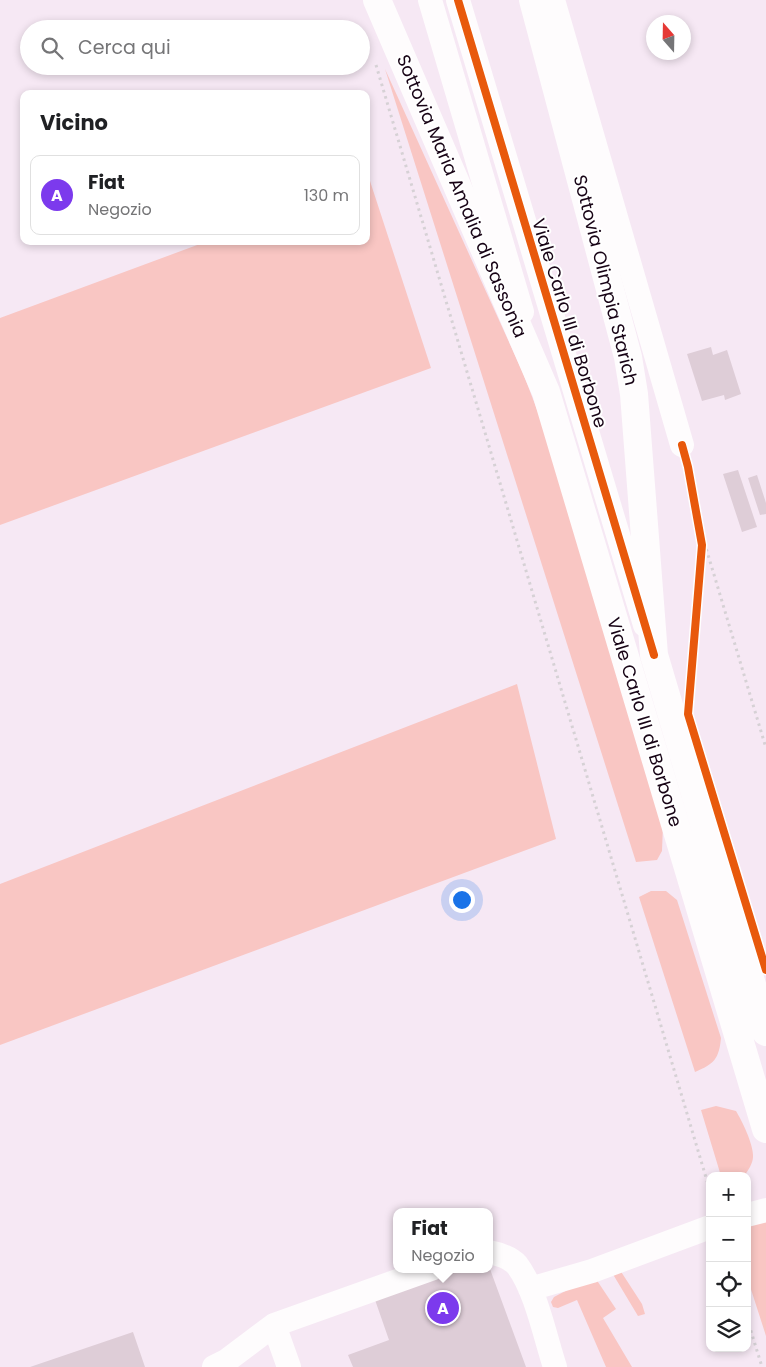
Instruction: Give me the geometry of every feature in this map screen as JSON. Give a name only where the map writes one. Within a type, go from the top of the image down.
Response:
[{"type":"main road","name":"Sottovia Maria Amalia di Sassonia","points":[[377,0],[546,392]]},
{"type":"main road","name":"Sottovia Olimpia Starich","points":[[533,0],[628,357],[634,394],[654,655]]},
{"type":"main road","name":"Viale Carlo III di Borbone","points":[[546,392],[766,1129]]},
{"type":"main road","name":"Viale Carlo III di Borbone","points":[[654,655],[766,1032]]},
{"type":"street","name":"Viale Carlo III di Borbone","points":[[430,0],[546,392]]},
{"type":"street","name":"Viale Carlo III di Borbone","points":[[458,0],[654,655]]},
{"type":"street","points":[[553,0],[682,444]]},
{"type":"street","points":[[751,1214],[766,1210]]},
{"type":"street","points":[[530,1289],[592,1271],[706,1228]]},
{"type":"street","points":[[493,1253],[502,1254],[516,1264],[530,1289],[555,1367]]},
{"type":"street","points":[[214,1367],[226,1361],[274,1325],[420,1273]]},
{"type":"street","points":[[274,1325],[289,1367]]},
{"type":"path","points":[[375,60],[706,1177]]},
{"type":"path","points":[[696,510],[702,545],[701,564]]},
{"type":"path","points":[[697,518],[766,748]]},
{"type":"path","points":[[751,1331],[762,1367]]},
{"type":"shaded area","points":[[385,69],[523,373],[549,441],[663,825],[662,851],[657,860],[636,862]]},
{"type":"shaded area","points":[[370,181],[431,368],[0,525],[0,318],[197,245],[370,245]]},
{"type":"shaded area","points":[[517,684],[556,839],[0,1045],[0,884]]},
{"type":"shaded area","points":[[651,891],[666,891],[677,900],[721,1038],[719,1051],[714,1060],[695,1072],[639,897]]},
{"type":"shaded area","points":[[716,1106],[736,1111],[752,1146],[753,1157],[747,1172],[720,1172],[701,1110]]},
{"type":"shaded area","points":[[751,1220],[766,1220],[766,1336],[751,1289]]},
{"type":"shaded area","points":[[618,1267],[642,1304],[645,1314],[638,1316],[611,1271]]},
{"type":"shaded area","points":[[594,1276],[616,1309],[603,1318],[632,1367],[606,1367],[577,1300],[558,1308],[553,1307],[551,1302],[554,1297]]},
{"type":"building","points":[[711,347],[713,355],[727,350],[741,394],[725,400],[724,395],[702,401],[687,354]]},
{"type":"building","points":[[738,470],[757,527],[742,532],[723,474]]},
{"type":"building","points":[[757,475],[766,503],[766,514],[760,515],[748,478]]},
{"type":"building","points":[[439,1273],[491,1273],[526,1367],[353,1367],[348,1355],[389,1340],[374,1297]]},
{"type":"building","points":[[133,1332],[145,1367],[30,1367]]},
{"type":"cycle path","points":[[458,0],[654,655]]},
{"type":"cycle path","points":[[682,445],[688,467],[702,545],[688,714],[766,970]]},
{"type":"place","name":"Fiat","points":[[443,1308]]}]
